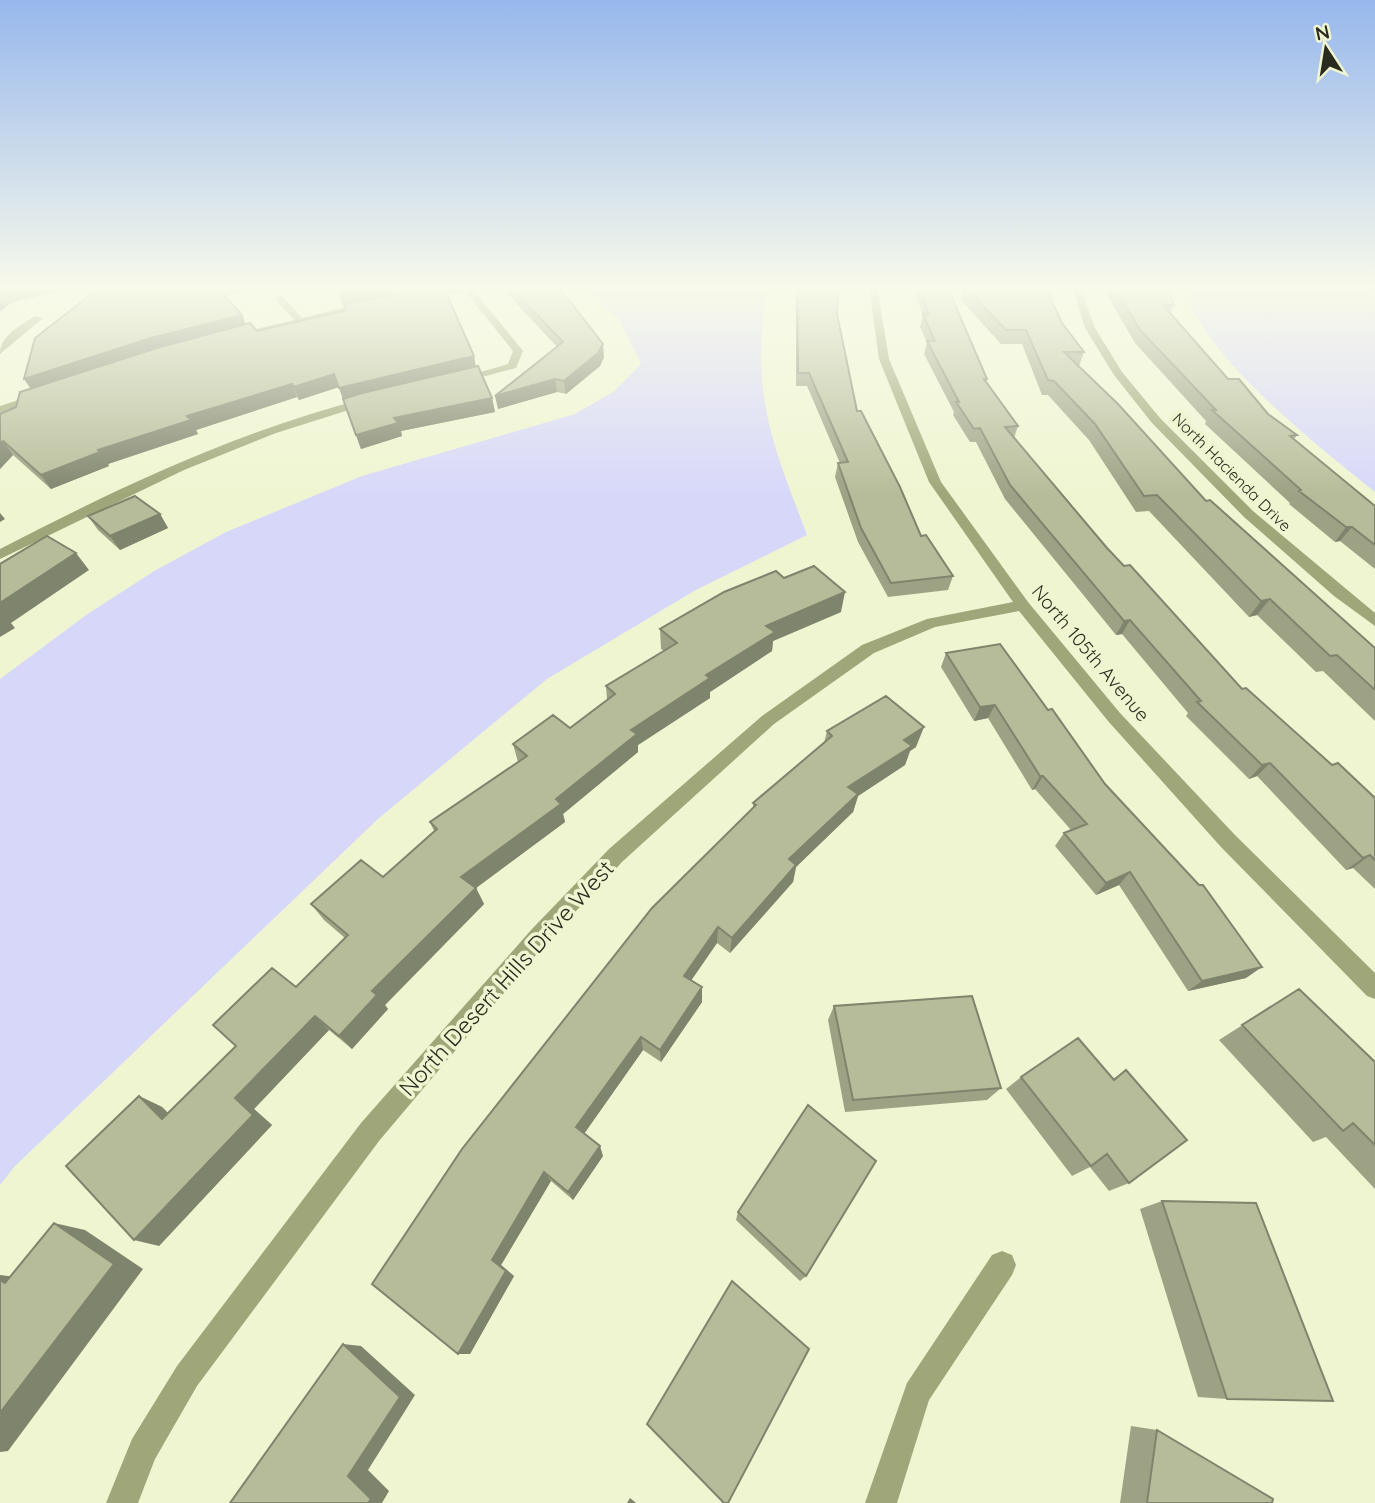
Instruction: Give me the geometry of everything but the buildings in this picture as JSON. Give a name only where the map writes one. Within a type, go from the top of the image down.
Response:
[{"type":"street","points":[[442,383],[512,366],[517,356]]},
{"type":"street","name":"North 105th Avenue","points":[[884,356],[935,482],[1023,605],[1114,717],[1211,822],[1375,988]]},
{"type":"street","name":"North Hacienda Drive","points":[[1108,356],[1125,381],[1172,436],[1287,548],[1375,621]]},
{"type":"street","points":[[3,406],[48,393]]},
{"type":"street","points":[[0,555],[113,495],[171,470],[252,439],[377,398]]},
{"type":"street","name":"North Desert Hills Drive West","points":[[122,1503],[143,1450],[187,1377],[370,1132],[540,936],[616,855],[768,720],[868,649],[932,624],[1023,605]]},
{"type":"street","points":[[881,1503],[917,1392],[1002,1265]]},
{"type":"shaded area","points":[[637,356],[761,356],[763,389],[770,426],[780,463],[807,535],[694,591],[547,679],[379,818],[14,1167],[0,1185],[0,679],[89,613],[156,570],[226,532],[362,476],[575,414],[613,392],[641,364]]},
{"type":"shaded area","points":[[1225,356],[1375,356],[1375,492],[1295,426]]}]
